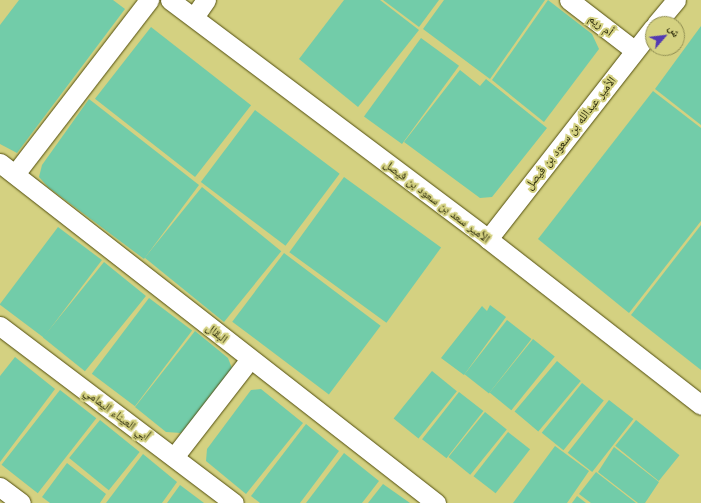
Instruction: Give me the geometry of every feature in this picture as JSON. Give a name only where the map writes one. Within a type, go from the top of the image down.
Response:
[{"type":"street","points":[[15,174],[148,0]]},
{"type":"street","name":"الأمير سعد بن سعود بن فيصل","points":[[170,0],[488,239],[701,406]]},
{"type":"street","points":[[194,17],[206,0]]},
{"type":"street","name":"أم ريم","points":[[569,0],[634,50]]},
{"type":"street","points":[[663,16],[676,0]]},
{"type":"street","name":"الأمير عبدالله بن سعود بن فيصل","points":[[488,239],[645,37]]},
{"type":"street","name":"البقال","points":[[0,163],[250,360],[436,503]]},
{"type":"street","name":"أبي العيناء اليمامي","points":[[3,336],[174,457],[234,503]]},
{"type":"street","points":[[174,457],[250,360]]},
{"type":"street","points":[[0,487],[21,503]]},
{"type":"building","points":[[19,0],[113,0],[125,9],[17,153],[0,144],[0,25]]},
{"type":"building","points":[[344,0],[380,0],[419,30],[358,107],[299,59]]},
{"type":"building","points":[[383,0],[439,0],[419,27]]},
{"type":"building","points":[[444,0],[545,0],[490,79],[423,29]]},
{"type":"building","points":[[548,0],[592,34],[599,49],[544,122],[492,80]]},
{"type":"building","points":[[701,26],[701,125],[655,89],[679,56],[685,56],[685,48]]},
{"type":"building","points":[[151,27],[251,105],[195,177],[95,99]]},
{"type":"building","points":[[421,38],[459,66],[402,144],[364,116]]},
{"type":"building","points":[[460,70],[480,86],[486,79],[547,128],[492,197],[480,198],[404,142]]},
{"type":"building","points":[[653,91],[701,128],[701,221],[629,313],[538,239]]},
{"type":"building","points":[[89,99],[199,185],[144,259],[48,187],[39,177],[42,165]]},
{"type":"building","points":[[255,110],[340,174],[285,246],[201,182]]},
{"type":"building","points":[[344,177],[441,248],[386,323],[289,252]]},
{"type":"building","points":[[202,187],[281,251],[224,322],[145,258]]},
{"type":"building","points":[[701,225],[701,370],[631,315]]},
{"type":"building","points":[[58,227],[102,260],[44,338],[0,304]]},
{"type":"building","points":[[284,253],[381,326],[329,395],[232,322]]},
{"type":"building","points":[[104,262],[146,296],[85,371],[43,337]]},
{"type":"building","points":[[149,298],[192,330],[135,406],[92,374]]},
{"type":"building","points":[[490,305],[506,317],[464,375],[441,358],[482,306],[487,311]]},
{"type":"building","points":[[507,320],[531,339],[489,393],[465,374]]},
{"type":"building","points":[[195,331],[228,358],[233,371],[181,433],[166,432],[135,407]]},
{"type":"building","points":[[533,339],[555,357],[511,410],[490,393]]},
{"type":"building","points":[[15,357],[55,389],[0,462],[0,376]]},
{"type":"building","points":[[557,361],[581,381],[538,431],[515,412]]},
{"type":"building","points":[[432,371],[457,391],[418,439],[394,418]]},
{"type":"building","points":[[582,383],[604,401],[563,450],[542,433]]},
{"type":"building","points":[[261,389],[303,423],[246,494],[206,461],[207,449],[251,390]]},
{"type":"building","points":[[60,390],[96,418],[38,493],[2,465]]},
{"type":"building","points":[[459,392],[483,411],[446,458],[422,439]]},
{"type":"building","points":[[609,400],[633,419],[592,472],[568,453]]},
{"type":"building","points":[[485,412],[507,430],[470,475],[448,457]]},
{"type":"building","points":[[100,420],[140,452],[109,490],[69,458]]},
{"type":"building","points":[[636,420],[680,455],[659,481],[615,446]]},
{"type":"building","points":[[306,424],[339,451],[300,503],[260,503],[251,496]]},
{"type":"building","points":[[508,432],[530,449],[496,493],[474,476]]},
{"type":"building","points":[[555,446],[589,471],[567,503],[513,503]]},
{"type":"building","points":[[614,447],[659,482],[645,503],[638,503],[598,472]]},
{"type":"building","points":[[344,453],[379,481],[362,503],[306,503]]},
{"type":"building","points":[[143,454],[177,482],[162,503],[106,503]]},
{"type":"building","points":[[67,463],[106,494],[100,503],[50,503],[42,497]]},
{"type":"building","points":[[596,472],[636,503],[591,503],[579,494]]},
{"type":"building","points":[[383,484],[410,503],[368,503]]},
{"type":"building","points":[[180,485],[204,503],[167,503]]},
{"type":"building","points":[[577,496],[586,503],[572,503]]}]
